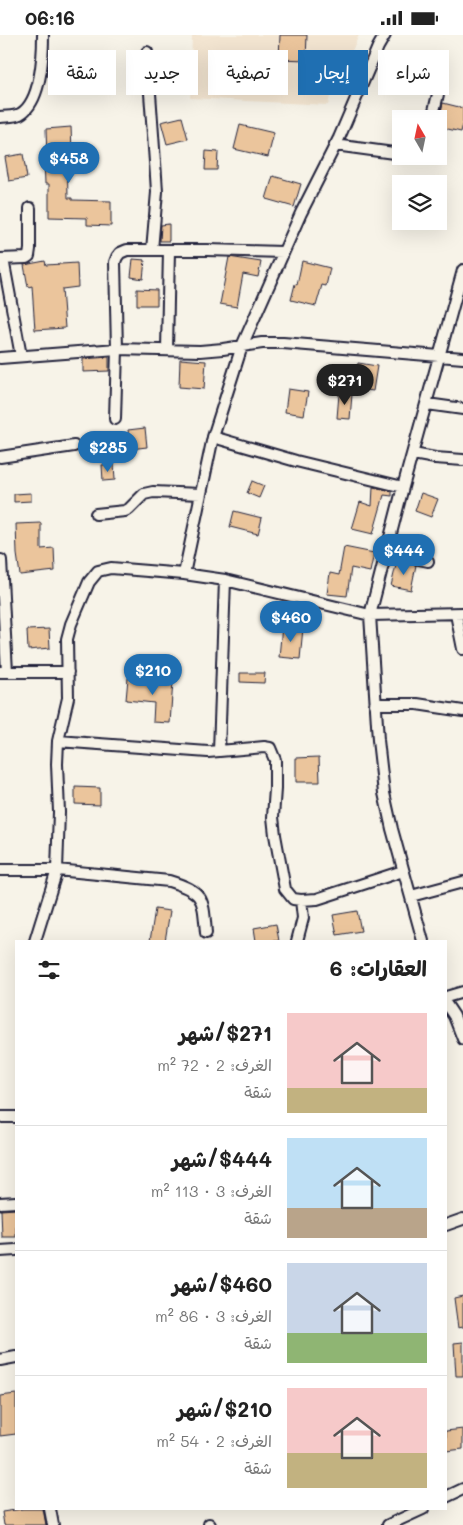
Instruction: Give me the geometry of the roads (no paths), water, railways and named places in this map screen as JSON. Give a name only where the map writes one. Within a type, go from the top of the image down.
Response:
[{"type":"street","points":[[0,117],[19,114],[29,104],[39,80],[43,57],[43,35]]},
{"type":"street","points":[[184,574],[213,437],[242,346],[301,213],[335,145],[385,35]]},
{"type":"street","points":[[150,95],[156,176],[152,250]]},
{"type":"street","points":[[434,110],[438,95]]},
{"type":"street","points":[[335,145],[392,153]]},
{"type":"street","points":[[21,356],[2,259],[26,258],[29,256],[30,208]]},
{"type":"street","points":[[115,419],[117,349],[115,262],[120,253],[127,250],[170,250],[283,253]]},
{"type":"street","points":[[166,349],[170,250]]},
{"type":"street","points":[[423,940],[403,871],[384,793],[375,704],[370,615],[463,270]]},
{"type":"street","points":[[0,358],[117,349],[200,351],[262,343],[283,343],[463,358]]},
{"type":"street","points":[[427,404],[463,409]]},
{"type":"street","points":[[213,437],[296,461],[404,487]]},
{"type":"street","points":[[0,457],[74,446]]},
{"type":"street","points":[[413,454],[463,460]]},
{"type":"street","points":[[96,513],[125,511],[144,494],[153,492],[201,494]]},
{"type":"street","points":[[386,552],[428,561]]},
{"type":"street","points":[[1,560],[4,672],[68,672]]},
{"type":"street","points":[[35,940],[57,870],[57,764],[58,741],[68,698],[67,639],[71,624],[89,581],[98,571],[111,568],[184,574],[225,580],[370,615],[460,613],[463,649]]},
{"type":"street","points":[[219,751],[225,580]]},
{"type":"street","points":[[375,704],[417,704],[463,711]]},
{"type":"street","points":[[58,741],[195,751],[264,747],[270,749],[275,760],[273,817],[283,883],[293,899],[317,899],[403,871]]},
{"type":"street","points":[[0,870],[57,870],[169,881],[185,886],[200,896],[204,903],[206,933]]},
{"type":"street","points":[[411,896],[463,882]]},
{"type":"street","points":[[297,940],[303,918],[301,900]]},
{"type":"street","points":[[447,997],[463,992]]},
{"type":"street","points":[[447,1005],[454,1016],[463,1039]]},
{"type":"street","points":[[0,1117],[15,1117]]},
{"type":"street","points":[[0,1203],[15,1202]]},
{"type":"street","points":[[447,1225],[463,1219]]},
{"type":"street","points":[[0,1251],[15,1250]]},
{"type":"street","points":[[0,1360],[15,1357]]},
{"type":"street","points":[[447,1497],[463,1489]]},
{"type":"street","points":[[50,1510],[53,1525]]},
{"type":"street","points":[[388,1525],[421,1510]]}]
